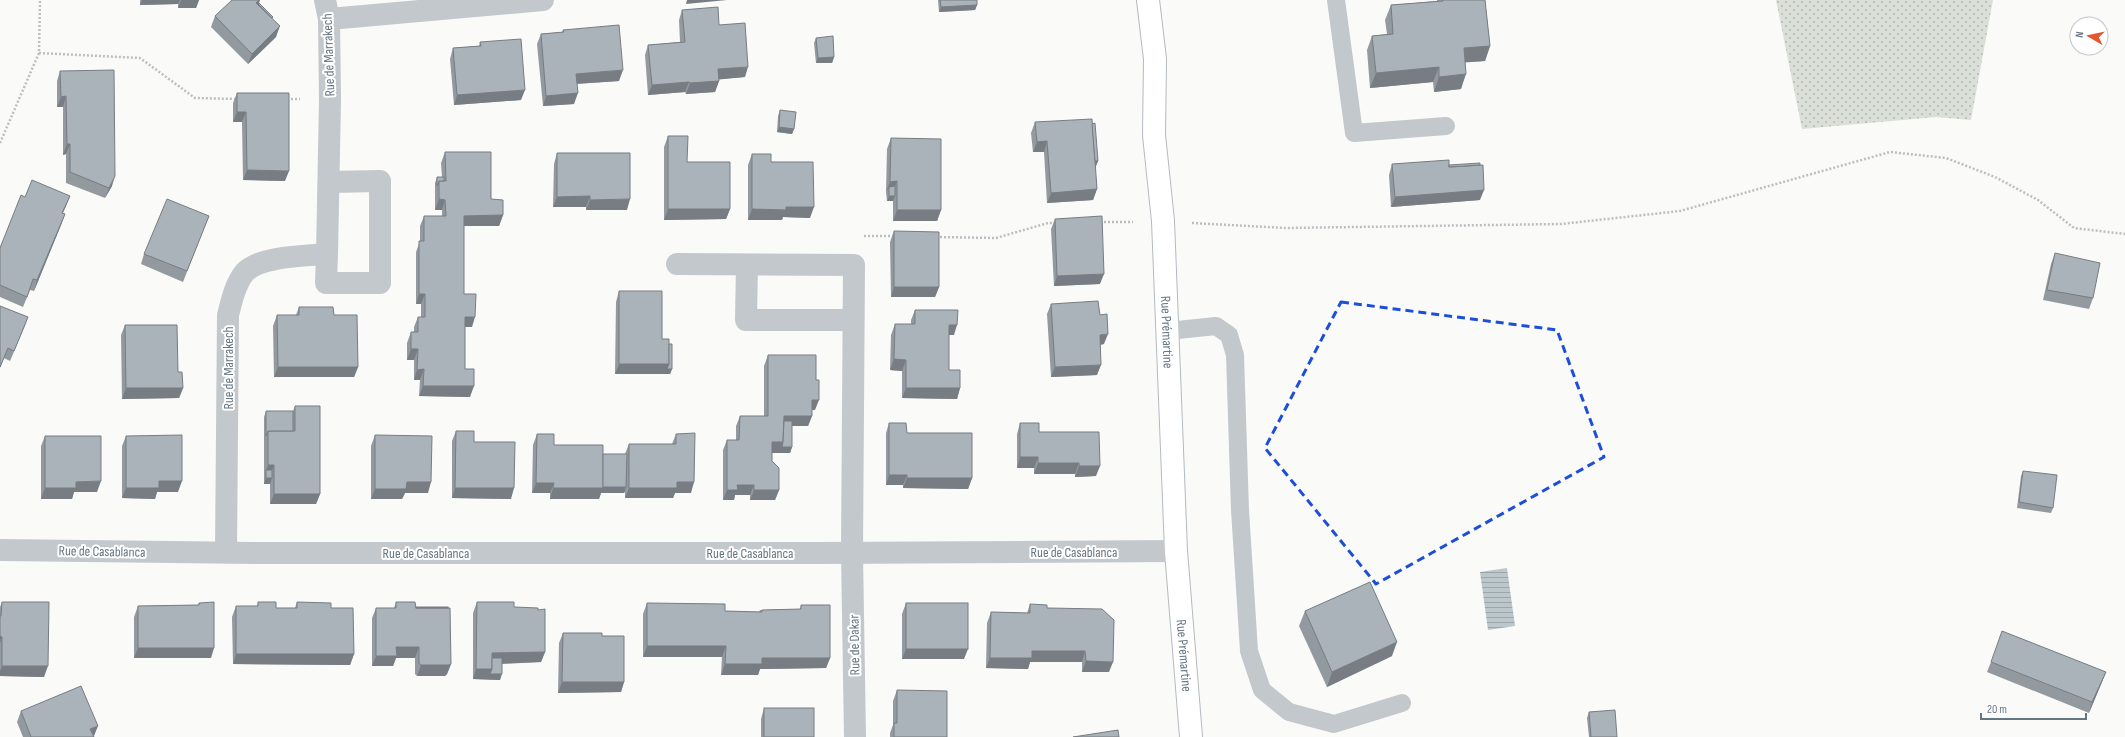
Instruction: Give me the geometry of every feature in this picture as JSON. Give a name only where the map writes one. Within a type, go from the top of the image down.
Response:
[{"type":"street","points":[[327,10],[543,0]]},
{"type":"street","name":"Rue Prémartine","points":[[1148,0],[1155,59],[1154,135],[1163,221],[1176,551],[1191,737]]},
{"type":"street","name":"Rue de Marrakech","points":[[327,10],[330,100],[326,283],[380,283],[380,181],[329,182]]},
{"type":"street","name":"Rue de Marrakech","points":[[226,552],[228,315],[234,291],[246,272],[262,263],[282,258],[326,254]]},
{"type":"street","points":[[677,264],[854,265],[852,553]]},
{"type":"street","points":[[747,265],[746,320],[853,320]]},
{"type":"street","name":"Rue de Casablanca","points":[[0,550],[226,552],[852,553],[1176,551]]},
{"type":"street","name":"Rue de Dakar","points":[[852,553],[855,737]]},
{"type":"lane","points":[[1336,0],[1354,133],[1446,126]]},
{"type":"lane","points":[[1168,331],[1216,326],[1229,335],[1235,355],[1240,510],[1249,651],[1262,690],[1289,712],[1334,724],[1402,703]]},
{"type":"path","points":[[0,143],[39,53],[40,0]]},
{"type":"path","points":[[39,53],[140,58],[195,98],[243,99]]},
{"type":"path","points":[[283,99],[330,100]]},
{"type":"path","points":[[1094,222],[1163,221],[1286,228],[1561,224],[1680,211],[1890,152],[1946,158],[1995,176],[2038,200],[2074,228],[2125,234]]},
{"type":"path","points":[[933,237],[996,238],[1048,223],[1063,223]]},
{"type":"path","points":[[854,265],[855,236],[902,236]]},
{"type":"highlighted area","points":[[1341,302],[1557,330],[1604,457],[1376,584],[1265,448]]},
{"type":"shaded area","points":[[1776,0],[1993,0],[1971,120],[1936,117],[1802,129]]},
{"type":"shaded area","points":[[1507,568],[1515,626],[1488,630],[1480,572]]},
{"type":"building","points":[[232,0],[259,0],[256,3],[280,26],[252,54],[215,16]]},
{"type":"building","points":[[940,0],[977,0],[977,5],[941,7]]},
{"type":"building","points":[[1443,0],[1485,0],[1490,46],[1464,48],[1466,74],[1439,77],[1439,67],[1376,73],[1372,36],[1393,34],[1391,5]]},
{"type":"building","points":[[259,3],[273,17],[272,18],[258,4]]},
{"type":"building","points":[[718,7],[719,25],[745,23],[748,67],[718,69],[719,81],[652,85],[648,45],[685,42],[682,10]]},
{"type":"building","points":[[619,25],[623,70],[576,74],[578,93],[546,96],[541,34],[564,32],[563,30]]},
{"type":"building","points":[[833,36],[834,57],[818,58],[816,38]]},
{"type":"building","points":[[521,39],[525,90],[457,95],[453,48],[481,46],[480,42]]},
{"type":"building","points":[[114,70],[115,176],[109,188],[70,172],[70,144],[67,144],[66,96],[61,97],[60,71]]},
{"type":"building","points":[[237,93],[289,93],[289,171],[247,170],[246,112],[237,112]]},
{"type":"building","points":[[780,110],[796,112],[794,129],[779,127]]},
{"type":"building","points":[[1092,119],[1097,189],[1051,193],[1047,141],[1037,142],[1035,122]]},
{"type":"building","points":[[1095,123],[1098,161],[1095,161],[1092,124]]},
{"type":"building","points":[[668,136],[688,136],[687,162],[730,162],[730,209],[668,209]]},
{"type":"building","points":[[891,138],[941,139],[941,210],[897,210],[897,181],[890,182]]},
{"type":"building","points":[[445,152],[491,152],[491,199],[503,200],[503,215],[464,216],[464,294],[476,294],[475,317],[465,317],[465,369],[474,369],[474,386],[423,386],[424,369],[417,370],[418,349],[411,349],[411,332],[418,332],[418,317],[425,317],[425,294],[419,294],[419,241],[424,241],[424,216],[446,216],[445,200],[439,199],[439,181],[446,181]]},
{"type":"building","points":[[557,153],[630,153],[630,199],[590,200],[590,196],[557,197]]},
{"type":"building","points":[[752,154],[771,154],[771,162],[813,162],[814,207],[786,207],[786,210],[752,209]]},
{"type":"building","points":[[1449,160],[1449,167],[1483,165],[1484,190],[1395,197],[1392,164]]},
{"type":"building","points":[[1480,163],[1480,165],[1449,167],[1449,165]]},
{"type":"building","points":[[437,177],[444,177],[444,181],[439,181],[437,186]]},
{"type":"building","points":[[32,180],[70,196],[62,213],[65,214],[37,280],[33,279],[27,297],[0,285],[0,248],[21,195],[25,197]]},
{"type":"building","points":[[895,186],[895,196],[889,196],[889,187]]},
{"type":"building","points":[[167,199],[209,216],[187,271],[144,254]]},
{"type":"building","points":[[1102,216],[1104,274],[1057,276],[1055,219]]},
{"type":"building","points":[[894,231],[939,232],[939,287],[894,287]]},
{"type":"building","points":[[2055,253],[2100,263],[2093,298],[2047,290]]},
{"type":"building","points":[[619,291],[662,291],[662,339],[669,339],[669,364],[619,364]]},
{"type":"building","points":[[1098,301],[1100,315],[1107,314],[1108,334],[1100,335],[1101,365],[1055,367],[1051,304]]},
{"type":"building","points":[[0,306],[28,317],[14,351],[8,348],[0,367]]},
{"type":"building","points":[[299,307],[333,307],[334,315],[357,315],[358,367],[278,367],[277,315],[299,315]]},
{"type":"building","points":[[915,310],[958,310],[957,325],[949,325],[949,370],[960,370],[960,388],[906,388],[906,360],[894,359],[895,324],[915,324]]},
{"type":"building","points":[[125,325],[177,325],[178,372],[182,372],[183,388],[126,388]]},
{"type":"building","points":[[669,344],[672,344],[672,369],[667,369],[669,364]]},
{"type":"building","points":[[768,355],[816,355],[816,380],[819,380],[819,400],[812,400],[812,416],[784,416],[783,442],[772,442],[772,461],[779,468],[779,490],[754,490],[754,485],[737,485],[738,490],[727,490],[727,440],[739,440],[740,416],[768,416]]},
{"type":"building","points":[[295,406],[320,406],[320,494],[274,494],[274,465],[268,465],[268,431],[295,431]]},
{"type":"building","points":[[266,411],[293,411],[293,431],[268,431],[266,436]]},
{"type":"building","points":[[784,421],[792,421],[792,447],[782,447]]},
{"type":"building","points":[[889,423],[906,423],[907,433],[972,433],[972,478],[907,478],[907,475],[889,475]]},
{"type":"building","points":[[1020,423],[1039,423],[1039,432],[1099,432],[1100,466],[1079,466],[1079,463],[1038,463],[1038,457],[1020,457]]},
{"type":"building","points":[[456,431],[474,431],[474,442],[515,442],[514,488],[455,488]]},
{"type":"building","points":[[695,433],[694,482],[677,482],[677,488],[629,488],[629,444],[676,444],[676,434]]},
{"type":"building","points":[[537,434],[554,434],[554,445],[603,445],[603,488],[553,488],[554,483],[536,483]]},
{"type":"building","points":[[182,435],[182,481],[159,481],[159,488],[126,488],[126,436]]},
{"type":"building","points":[[375,435],[432,436],[431,482],[407,482],[406,489],[375,489]]},
{"type":"building","points":[[45,436],[101,436],[101,481],[76,482],[76,488],[45,488]]},
{"type":"building","points":[[603,454],[627,454],[626,487],[603,487]]},
{"type":"building","points":[[266,470],[272,470],[272,478],[266,478]]},
{"type":"building","points":[[2023,471],[2057,475],[2053,508],[2019,502]]},
{"type":"building","points":[[1370,582],[1397,642],[1332,672],[1305,611]]},
{"type":"building","points":[[2,602],[49,602],[48,666],[2,666],[0,616]]},
{"type":"building","points":[[214,602],[214,648],[138,648],[138,606],[199,605],[199,603]]},
{"type":"building","points":[[258,602],[276,602],[276,608],[297,608],[297,602],[331,603],[331,608],[353,608],[354,654],[236,654],[236,606],[258,606]]},
{"type":"building","points":[[396,602],[415,602],[416,608],[450,608],[451,664],[421,665],[419,663],[419,647],[396,647],[397,656],[376,656],[376,608],[396,608]]},
{"type":"building","points":[[477,602],[514,602],[514,607],[538,608],[538,610],[545,609],[545,652],[492,653],[492,669],[476,669]]},
{"type":"building","points":[[647,603],[725,604],[725,611],[762,612],[762,610],[801,609],[801,605],[830,605],[830,658],[762,658],[762,664],[725,664],[726,646],[647,646]]},
{"type":"building","points":[[906,603],[968,603],[968,649],[906,649]]},
{"type":"building","points":[[1030,604],[1047,605],[1047,608],[1102,609],[1114,620],[1113,662],[1086,661],[1085,651],[1032,651],[1032,658],[990,658],[991,612],[1030,613]]},
{"type":"building","points":[[448,607],[448,608],[416,608]]},
{"type":"building","points":[[2002,631],[2106,672],[2092,702],[1991,662]]},
{"type":"building","points":[[563,633],[602,633],[602,636],[624,636],[624,682],[562,682]]},
{"type":"building","points":[[492,658],[502,658],[502,674],[490,674],[492,669]]},
{"type":"building","points":[[81,686],[98,726],[90,729],[94,737],[31,737],[21,711]]},
{"type":"building","points":[[897,690],[947,691],[947,737],[894,737],[894,723],[897,723]]},
{"type":"building","points":[[764,708],[814,708],[814,737],[764,737]]},
{"type":"building","points":[[1615,710],[1617,737],[1591,737],[1589,712]]},
{"type":"building","points":[[1118,730],[1119,737],[1073,737]]}]
